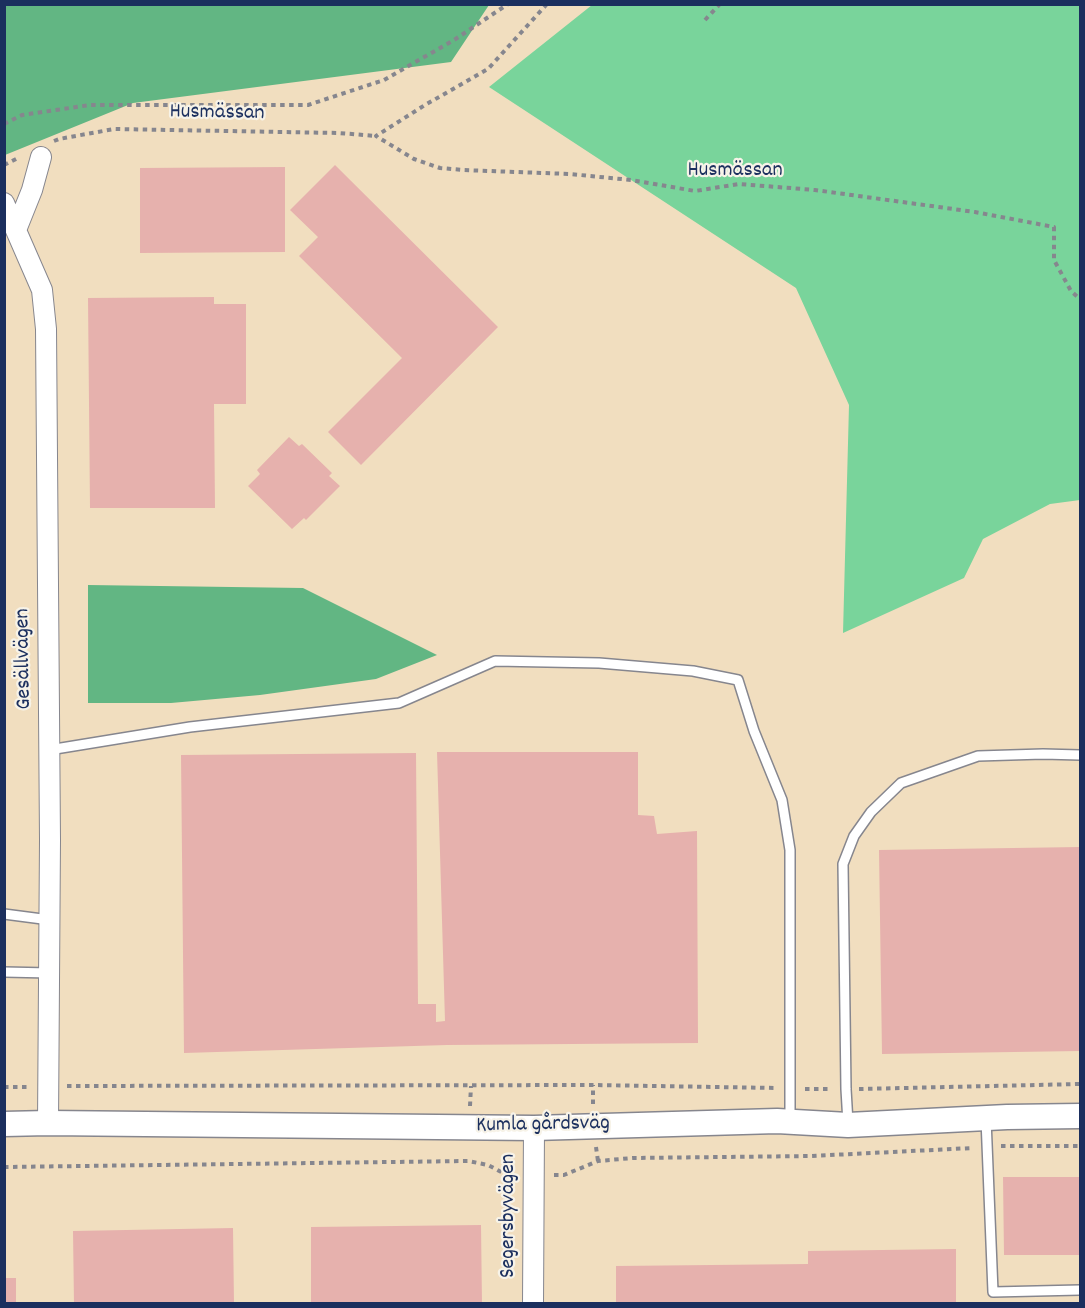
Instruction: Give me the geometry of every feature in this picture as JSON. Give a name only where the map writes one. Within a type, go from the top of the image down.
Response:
[{"type":"street","points":[[16,230],[41,158]]},
{"type":"street","name":"Gesällvägen","points":[[4,203],[42,290],[46,329],[50,920],[48,1123]]},
{"type":"street","name":"Kumla gårdsväg","points":[[4,1124],[534,1128],[790,1121],[848,1125],[1080,1116]]},
{"type":"street","name":"Segersbyvägen","points":[[533,1304],[534,1128]]},
{"type":"lane","points":[[49,750],[190,727],[399,703],[495,661],[599,663],[693,671],[738,680],[754,731],[782,800],[790,850],[790,1121]]},
{"type":"lane","points":[[848,1125],[843,864],[854,836],[872,812],[901,783],[978,756],[1080,755]]},
{"type":"lane","points":[[4,914],[50,920]]},
{"type":"lane","points":[[4,972],[50,973]]},
{"type":"lane","points":[[987,1119],[993,1292],[1080,1290]]},
{"type":"path","points":[[4,124],[22,115],[90,105],[308,105],[384,80],[454,40],[508,4]]},
{"type":"path","points":[[540,4],[542,11]]},
{"type":"path","points":[[376,136],[488,69],[547,4]]},
{"type":"path","points":[[705,20],[720,4]]},
{"type":"path","name":"Husmässan","points":[[58,139],[114,129],[339,133],[376,136],[414,159],[440,168],[570,174],[631,180],[695,191],[739,184],[815,190],[963,211],[1054,226],[1054,260],[1071,291],[1080,299]]},
{"type":"path","points":[[800,1089],[1080,1083]]},
{"type":"path","points":[[4,1087],[593,1085],[777,1088]]},
{"type":"path","points":[[4,1167],[468,1161],[488,1165],[507,1175],[564,1175],[598,1161],[633,1158],[811,1156],[987,1147],[1080,1146]]},
{"type":"green space","points":[[5,4],[489,5],[451,62],[133,103],[5,155]]},
{"type":"green space","points":[[592,5],[1080,5],[1080,500],[1050,504],[983,539],[964,578],[843,633],[849,405],[796,288],[489,87]]},
{"type":"green space","points":[[88,585],[303,588],[437,655],[376,679],[260,695],[171,703],[88,703]]},
{"type":"building","points":[[335,165],[498,327],[361,465],[328,432],[402,358],[299,256],[318,237],[290,210]]},
{"type":"building","points":[[285,167],[285,252],[140,253],[140,168]]},
{"type":"building","points":[[214,297],[214,304],[246,304],[246,404],[214,404],[215,508],[90,508],[88,298]]},
{"type":"building","points":[[289,437],[299,446],[302,444],[332,473],[329,476],[340,486],[306,520],[304,518],[292,529],[248,486],[260,474],[257,470]]},
{"type":"building","points":[[437,752],[638,752],[638,815],[654,816],[657,834],[697,831],[698,1043],[447,1045],[184,1053],[181,755],[416,753],[418,1004],[436,1004],[436,1022],[445,1021]]},
{"type":"building","points":[[1080,847],[1080,1051],[882,1054],[879,850]]},
{"type":"building","points":[[1003,1177],[1080,1177],[1080,1255],[1004,1255]]},
{"type":"building","points":[[481,1225],[482,1304],[311,1304],[311,1227]]},
{"type":"building","points":[[233,1228],[234,1304],[74,1304],[73,1231]]},
{"type":"building","points":[[956,1249],[956,1304],[616,1304],[616,1266],[808,1264],[808,1251]]},
{"type":"building","points":[[4,1278],[16,1278],[16,1304],[4,1304]]}]
